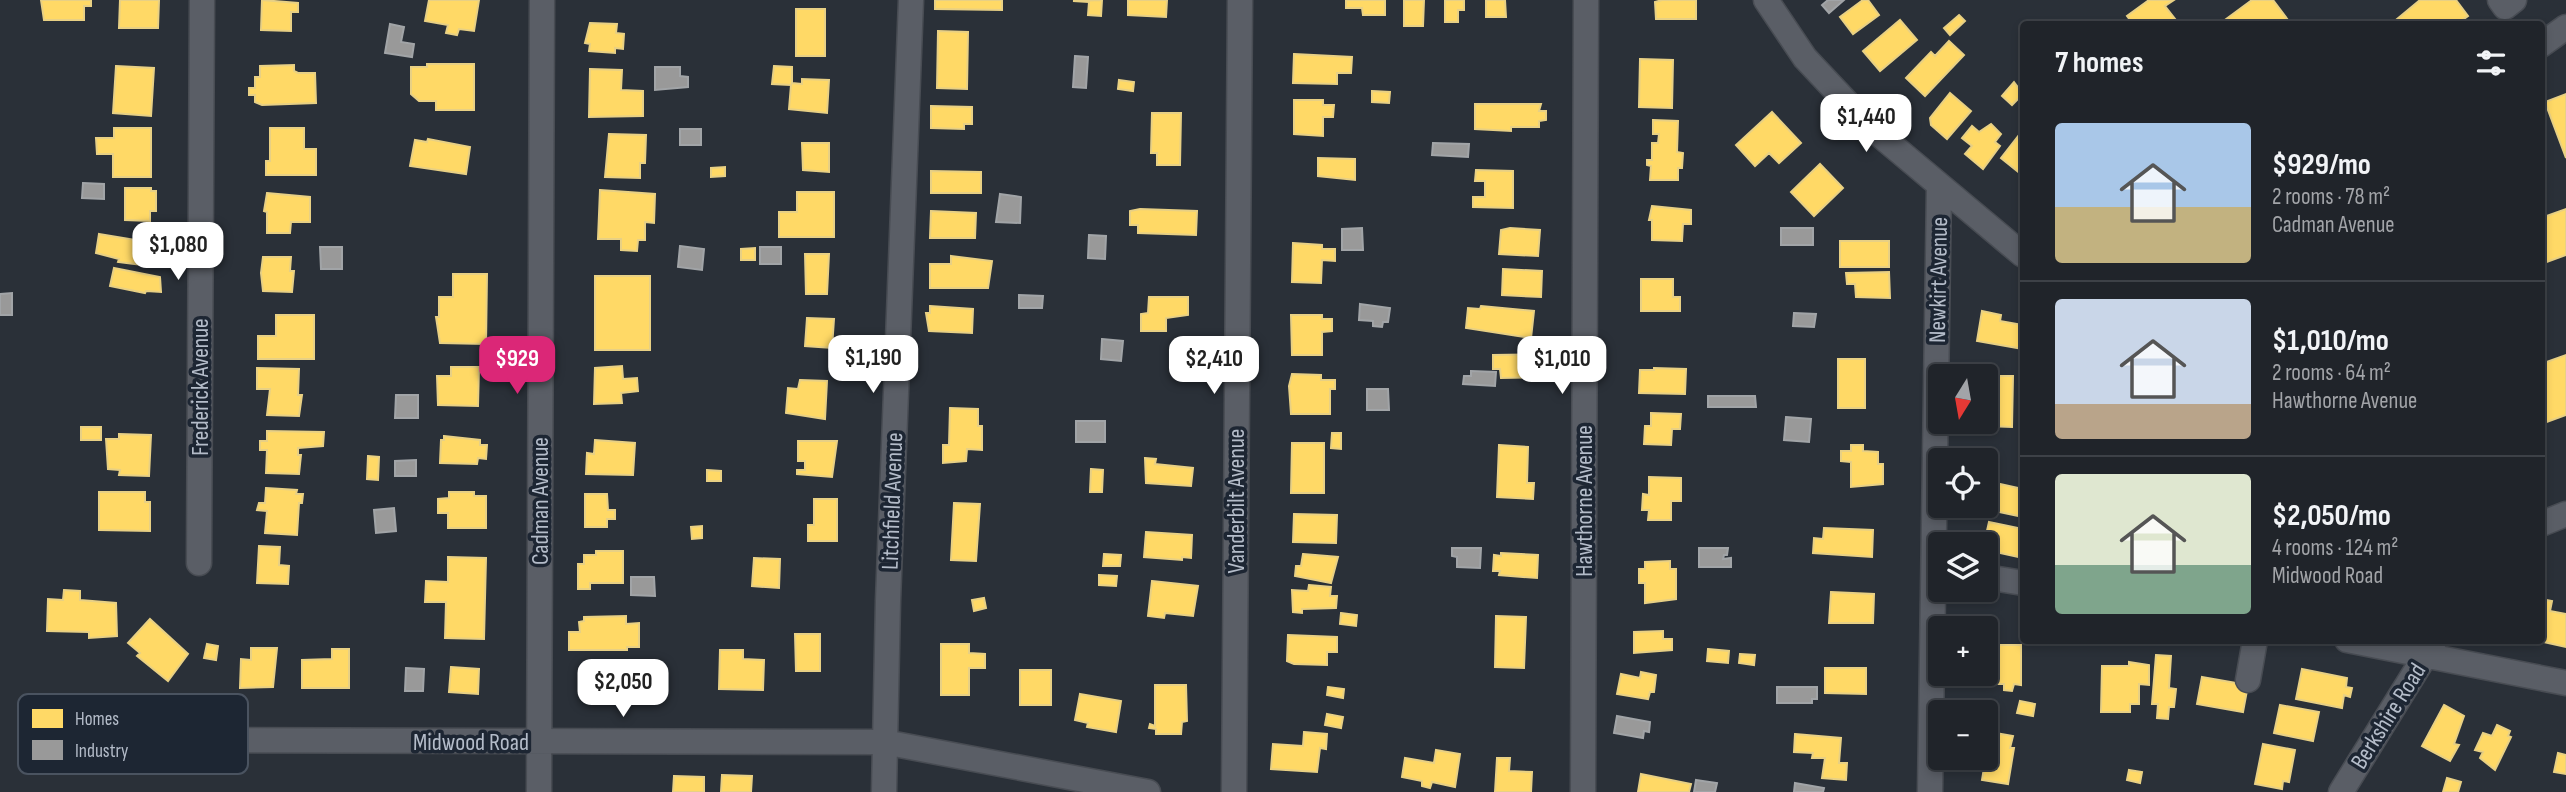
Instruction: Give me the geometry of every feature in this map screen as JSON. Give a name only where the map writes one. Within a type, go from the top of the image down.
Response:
[{"type":"street","name":"Frederick Avenue","points":[[199,564],[202,0]]},
{"type":"street","name":"Cadman Avenue","points":[[539,792],[541,0]]},
{"type":"street","name":"Litchfield Avenue","points":[[884,792],[911,0]]},
{"type":"street","name":"Vanderbilt Avenue","points":[[1234,792],[1240,0]]},
{"type":"street","name":"Hawthorne Avenue","points":[[1583,792],[1586,0]]},
{"type":"street","points":[[1766,0],[1805,58],[1869,126],[1939,188],[2020,254]]},
{"type":"street","points":[[2500,0],[2505,7],[2514,0]]},
{"type":"street","points":[[2545,43],[2566,27]]},
{"type":"street","name":"Newkirt Avenue","points":[[1937,532],[1939,188]]},
{"type":"street","points":[[2545,522],[2566,514]]},
{"type":"street","points":[[1998,579],[2020,583]]},
{"type":"street","name":"Newkirt Avenue","points":[[1930,792],[1936,602]]},
{"type":"street","points":[[2248,680],[2254,644]]},
{"type":"street","points":[[2400,644],[2426,646],[2566,683]]},
{"type":"street","name":"Berkshire Road","points":[[2341,792],[2426,646]]},
{"type":"street","name":"Midwood Road","points":[[248,740],[884,743],[1148,792]]},
{"type":"building: Homes","points":[[41,0],[91,0],[91,6],[84,6],[84,20],[44,20]]},
{"type":"building: Homes","points":[[120,0],[159,0],[158,28],[119,28]]},
{"type":"building: Homes","points":[[262,0],[298,3],[298,12],[291,12],[291,31],[261,30]]},
{"type":"building: Homes","points":[[429,0],[479,0],[474,31],[459,29],[457,35],[446,33],[448,25],[425,21]]},
{"type":"building: Homes","points":[[935,0],[1002,0],[1002,10],[935,9]]},
{"type":"building: Homes","points":[[1102,0],[1101,16],[1088,15],[1089,2],[1073,1]]},
{"type":"building: Homes","points":[[1128,0],[1167,0],[1166,17],[1128,15]]},
{"type":"building: Homes","points":[[1346,0],[1385,0],[1385,15],[1363,15],[1362,8],[1346,8]]},
{"type":"building: Homes","points":[[1404,0],[1424,0],[1423,26],[1404,26]]},
{"type":"building: Homes","points":[[1445,0],[1464,0],[1464,10],[1458,10],[1458,22],[1445,22]]},
{"type":"building: Homes","points":[[1486,0],[1505,0],[1506,17],[1486,17]]},
{"type":"building: Homes","points":[[1696,0],[1696,19],[1656,19],[1655,2]]},
{"type":"building: Homes","points":[[1863,0],[1868,0],[1879,15],[1853,34],[1840,17]]},
{"type":"building: Homes","points":[[2149,0],[2174,0],[2165,6],[2177,21],[2131,21],[2127,16]]},
{"type":"building: Homes","points":[[2252,0],[2273,0],[2289,21],[2223,21]]},
{"type":"building: Homes","points":[[2420,0],[2456,0],[2468,16],[2461,21],[2396,20]]},
{"type":"building: Homes","points":[[796,9],[825,9],[825,56],[796,56]]},
{"type":"building: Homes","points":[[1959,15],[1965,21],[1950,35],[1944,28]]},
{"type":"building: Homes","points":[[1900,20],[1917,40],[1880,71],[1863,51]]},
{"type":"building: Homes","points":[[590,23],[617,24],[616,33],[624,34],[623,49],[615,48],[615,53],[589,51],[590,44],[585,43]]},
{"type":"building: Homes","points":[[938,31],[968,32],[967,89],[937,88]]},
{"type":"building: Homes","points":[[1949,41],[1964,55],[1925,96],[1906,78],[1931,52],[1935,56]]},
{"type":"building: Homes","points":[[1294,54],[1352,57],[1351,73],[1337,73],[1337,84],[1293,83]]},
{"type":"building: Homes","points":[[1640,59],[1673,60],[1672,108],[1639,107]]},
{"type":"building: Homes","points":[[427,64],[474,64],[474,110],[436,110],[436,101],[419,101],[411,94],[411,67],[427,67]]},
{"type":"building: Homes","points":[[294,65],[294,71],[298,73],[315,73],[316,103],[262,105],[255,102],[255,95],[249,95],[249,88],[255,88],[255,77],[260,77],[260,66]]},
{"type":"building: Homes","points":[[116,66],[154,68],[151,116],[113,113]]},
{"type":"building: Homes","points":[[774,66],[792,67],[792,83],[802,84],[802,79],[829,80],[827,113],[789,109],[791,85],[772,84]]},
{"type":"building: Homes","points":[[590,69],[622,70],[621,90],[643,91],[643,116],[589,117]]},
{"type":"building: Homes","points":[[1119,80],[1134,82],[1133,91],[1118,89]]},
{"type":"building: Homes","points":[[2014,82],[2020,90],[2020,97],[2012,105],[2002,96]]},
{"type":"building: Homes","points":[[1372,91],[1390,92],[1389,103],[1372,102]]},
{"type":"building: Homes","points":[[1950,93],[1971,111],[1947,139],[1931,125],[1930,118]]},
{"type":"building: Homes","points":[[2566,94],[2566,158],[2545,102]]},
{"type":"building: Homes","points":[[1294,100],[1323,100],[1323,105],[1334,105],[1333,117],[1323,117],[1323,136],[1294,134]]},
{"type":"building: Homes","points":[[1475,104],[1541,104],[1539,111],[1546,111],[1546,120],[1539,121],[1539,127],[1511,127],[1511,131],[1475,129]]},
{"type":"building: Homes","points":[[931,106],[972,107],[972,124],[964,124],[964,129],[931,128]]},
{"type":"building: Homes","points":[[1772,112],[1801,143],[1779,163],[1769,153],[1755,166],[1736,145]]},
{"type":"building: Homes","points":[[1152,113],[1181,113],[1180,165],[1157,165],[1157,153],[1151,153]]},
{"type":"building: Homes","points":[[1653,120],[1678,121],[1677,152],[1683,153],[1682,168],[1678,168],[1678,180],[1650,180],[1651,166],[1647,165],[1647,160],[1652,160],[1652,143],[1658,143],[1659,134],[1653,134]]},
{"type":"building: Homes","points":[[1991,124],[2001,134],[1995,142],[2000,146],[1983,169],[1965,154],[1972,146],[1962,138],[1972,126],[1979,132]]},
{"type":"building: Homes","points":[[114,128],[151,128],[151,177],[113,177],[113,154],[97,154],[96,138],[114,138]]},
{"type":"building: Homes","points":[[270,128],[304,128],[304,149],[316,149],[316,175],[266,175],[266,161],[270,161]]},
{"type":"building: Homes","points":[[609,134],[646,135],[645,163],[640,163],[640,178],[605,177]]},
{"type":"building: Homes","points":[[2020,134],[2020,173],[2001,158]]},
{"type":"building: Homes","points":[[428,139],[470,147],[466,174],[410,166],[415,140],[427,142]]},
{"type":"building: Homes","points":[[802,143],[829,143],[829,172],[803,170]]},
{"type":"building: Homes","points":[[1318,158],[1355,159],[1355,180],[1318,176]]},
{"type":"building: Homes","points":[[1820,164],[1843,188],[1814,216],[1791,192]]},
{"type":"building: Homes","points":[[725,167],[725,176],[711,177],[711,168]]},
{"type":"building: Homes","points":[[1476,170],[1513,171],[1513,208],[1473,207],[1473,197],[1485,197],[1485,181],[1475,181]]},
{"type":"building: Homes","points":[[931,171],[981,172],[981,193],[931,193]]},
{"type":"building: Homes","points":[[125,188],[151,188],[151,191],[156,191],[156,211],[150,211],[150,221],[125,220]]},
{"type":"building: Homes","points":[[600,190],[655,194],[654,223],[645,222],[645,240],[638,240],[637,251],[621,250],[621,239],[598,239]]},
{"type":"building: Homes","points":[[797,192],[834,192],[834,237],[779,237],[779,212],[797,212]]},
{"type":"building: Homes","points":[[267,193],[310,197],[310,222],[291,222],[290,233],[267,233],[267,212],[264,211]]},
{"type":"building: Homes","points":[[1652,206],[1691,210],[1691,224],[1683,224],[1682,241],[1652,240],[1652,220],[1649,220]]},
{"type":"building: Homes","points":[[2566,209],[2566,255],[2545,263],[2545,217]]},
{"type":"building: Homes","points":[[931,211],[976,213],[975,238],[930,238]]},
{"type":"building: Homes","points":[[1130,211],[1197,211],[1196,235],[1138,233],[1138,225],[1130,225]]},
{"type":"building: Homes","points":[[1501,230],[1540,230],[1538,256],[1499,254]]},
{"type":"building: Homes","points":[[99,234],[160,244],[157,263],[151,262],[151,266],[118,262],[119,259],[96,253]]},
{"type":"building: Homes","points":[[1840,241],[1889,241],[1889,267],[1840,267]]},
{"type":"building: Homes","points":[[1293,243],[1322,245],[1322,249],[1335,249],[1335,261],[1322,260],[1321,283],[1292,282]]},
{"type":"building: Homes","points":[[755,248],[755,260],[741,260],[741,249]]},
{"type":"building: Homes","points":[[805,254],[829,254],[827,294],[806,294]]},
{"type":"building: Homes","points":[[951,256],[992,261],[988,288],[930,288],[930,264],[951,264]]},
{"type":"building: Homes","points":[[263,257],[291,257],[290,271],[294,271],[292,292],[263,291]]},
{"type":"building: Homes","points":[[114,268],[160,277],[161,292],[145,293],[110,286]]},
{"type":"building: Homes","points":[[1503,269],[1542,271],[1541,297],[1502,295]]},
{"type":"building: Homes","points":[[1889,272],[1890,298],[1856,297],[1855,284],[1847,284],[1846,273]]},
{"type":"building: Homes","points":[[453,274],[487,274],[486,344],[440,343],[436,317],[439,317],[439,297],[453,297]]},
{"type":"building: Homes","points":[[595,276],[650,276],[650,350],[595,350]]},
{"type":"building: Homes","points":[[1641,279],[1673,279],[1673,297],[1680,297],[1680,311],[1641,311]]},
{"type":"building: Homes","points":[[1149,297],[1188,297],[1188,315],[1166,318],[1166,331],[1141,331],[1141,314],[1148,313]]},
{"type":"building: Homes","points":[[930,306],[973,309],[972,333],[929,331],[926,313],[930,313]]},
{"type":"building: Homes","points":[[1481,306],[1534,311],[1531,338],[1466,328],[1468,308],[1480,309]]},
{"type":"building: Homes","points":[[1982,311],[2001,315],[2000,321],[2020,324],[2020,348],[1977,341]]},
{"type":"building: Homes","points":[[276,315],[314,315],[314,359],[258,359],[258,336],[276,336]]},
{"type":"building: Homes","points":[[1291,315],[1322,315],[1322,319],[1332,319],[1332,331],[1322,332],[1322,355],[1292,355]]},
{"type":"building: Homes","points":[[807,318],[834,319],[832,348],[805,346]]},
{"type":"building: Homes","points":[[1549,354],[1549,377],[1501,378],[1500,369],[1493,369],[1493,355]]},
{"type":"building: Homes","points":[[2566,355],[2566,415],[2545,423],[2545,363]]},
{"type":"building: Homes","points":[[1838,359],[1865,359],[1865,408],[1838,408]]},
{"type":"building: Homes","points":[[622,366],[623,379],[637,378],[638,391],[621,393],[622,403],[594,404],[595,368]]},
{"type":"building: Homes","points":[[451,367],[479,367],[478,406],[438,405],[437,376],[451,376]]},
{"type":"building: Homes","points":[[257,368],[299,369],[298,395],[302,395],[299,416],[267,415],[270,389],[257,389]]},
{"type":"building: Homes","points":[[1686,369],[1685,394],[1639,393],[1640,370]]},
{"type":"building: Homes","points":[[1292,374],[1321,375],[1321,380],[1335,380],[1335,389],[1330,389],[1330,414],[1291,414],[1289,386]]},
{"type":"building: Homes","points":[[1998,376],[2013,376],[2012,427],[1998,426]]},
{"type":"building: Homes","points":[[800,380],[827,381],[825,419],[786,413],[788,388],[798,389]]},
{"type":"building: Homes","points":[[950,408],[978,409],[978,426],[982,426],[982,450],[967,449],[966,461],[943,463],[943,445],[949,445]]},
{"type":"building: Homes","points":[[1651,413],[1681,414],[1680,429],[1672,429],[1671,445],[1644,444],[1645,426],[1651,426]]},
{"type":"building: Homes","points":[[81,427],[101,427],[101,440],[81,440]]},
{"type":"building: Homes","points":[[267,431],[324,432],[323,446],[298,448],[298,455],[301,455],[299,474],[266,473],[267,450],[260,450],[260,441],[267,441]]},
{"type":"building: Homes","points":[[1332,433],[1341,433],[1341,449],[1331,448]]},
{"type":"building: Homes","points":[[119,434],[151,435],[149,476],[119,475],[120,470],[108,469],[106,439],[119,439]]},
{"type":"building: Homes","points":[[444,436],[480,440],[480,445],[487,445],[486,459],[478,458],[477,464],[440,463],[441,440],[444,440]]},
{"type":"building: Homes","points":[[595,440],[635,443],[633,475],[586,474],[587,453],[594,454]]},
{"type":"building: Homes","points":[[798,441],[837,441],[832,477],[797,474],[797,470],[805,470],[805,461],[798,461]]},
{"type":"building: Homes","points":[[1292,443],[1324,443],[1324,493],[1291,493]]},
{"type":"building: Homes","points":[[1499,445],[1528,447],[1527,483],[1534,483],[1533,499],[1497,497]]},
{"type":"building: Homes","points":[[1851,445],[1863,445],[1863,451],[1878,452],[1878,464],[1883,464],[1883,484],[1851,487],[1851,462],[1841,461],[1841,451],[1851,451]]},
{"type":"building: Homes","points":[[368,456],[379,457],[378,480],[367,479]]},
{"type":"building: Homes","points":[[1145,458],[1156,459],[1155,464],[1193,468],[1191,486],[1146,483]]},
{"type":"building: Homes","points":[[1091,469],[1103,470],[1102,492],[1090,492]]},
{"type":"building: Homes","points":[[707,470],[721,471],[721,481],[707,481]]},
{"type":"building: Homes","points":[[1649,477],[1681,478],[1681,501],[1671,501],[1671,520],[1648,520],[1649,510],[1642,510],[1643,494],[1649,495]]},
{"type":"building: Homes","points":[[1998,484],[2020,488],[2020,516],[1998,512]]},
{"type":"building: Homes","points":[[266,488],[297,490],[296,494],[303,494],[302,503],[299,503],[297,535],[265,533],[267,511],[257,510],[259,503],[265,503]]},
{"type":"building: Homes","points":[[99,492],[145,492],[145,502],[150,502],[150,531],[99,530]]},
{"type":"building: Homes","points":[[449,492],[474,492],[474,496],[486,496],[486,528],[448,528],[448,513],[438,513],[438,499],[449,498]]},
{"type":"building: Homes","points":[[585,494],[607,494],[608,510],[615,510],[615,519],[607,519],[607,527],[585,527]]},
{"type":"building: Homes","points":[[814,499],[837,499],[837,541],[808,541],[808,525],[814,525]]},
{"type":"building: Homes","points":[[954,503],[980,504],[976,561],[951,560]]},
{"type":"building: Homes","points":[[1294,514],[1337,515],[1336,543],[1293,542]]},
{"type":"building: Homes","points":[[1989,522],[2020,528],[2020,557],[1998,553],[1998,532],[1987,532]]},
{"type":"building: Homes","points":[[702,526],[702,538],[692,539],[691,527]]},
{"type":"building: Homes","points":[[1824,528],[1873,530],[1872,557],[1813,553],[1814,538],[1823,539]]},
{"type":"building: Homes","points":[[1146,532],[1192,535],[1191,558],[1182,557],[1182,560],[1144,557]]},
{"type":"building: Homes","points":[[259,546],[280,547],[279,565],[289,566],[288,584],[257,583]]},
{"type":"building: Homes","points":[[596,551],[623,551],[623,583],[590,583],[590,589],[578,589],[578,564],[584,564],[584,555],[596,555]]},
{"type":"building: Homes","points":[[1501,553],[1538,555],[1537,578],[1499,575],[1500,571],[1493,571],[1494,555],[1501,556]]},
{"type":"building: Homes","points":[[1104,554],[1121,555],[1120,566],[1103,566]]},
{"type":"building: Homes","points":[[1303,554],[1338,557],[1331,583],[1295,576],[1296,566],[1301,566]]},
{"type":"building: Homes","points":[[448,557],[486,558],[484,639],[445,638],[446,602],[425,602],[426,581],[448,582]]},
{"type":"building: Homes","points":[[754,558],[780,559],[779,588],[752,586]]},
{"type":"building: Homes","points":[[1670,561],[1670,569],[1676,569],[1676,599],[1645,603],[1645,583],[1639,583],[1639,569],[1645,569],[1645,562]]},
{"type":"building: Homes","points":[[1099,575],[1117,576],[1116,586],[1099,585]]},
{"type":"building: Homes","points":[[1152,581],[1198,586],[1193,616],[1165,613],[1164,618],[1148,616]]},
{"type":"building: Homes","points":[[1309,585],[1331,587],[1330,596],[1337,596],[1336,608],[1302,609],[1302,613],[1293,612],[1292,590],[1308,591]]},
{"type":"building: Homes","points":[[64,590],[80,591],[80,600],[116,603],[117,636],[89,638],[89,632],[47,631],[48,599],[63,600]]},
{"type":"building: Homes","points":[[1831,592],[1874,594],[1873,623],[1829,623]]},
{"type":"building: Homes","points":[[984,598],[986,608],[974,611],[972,600]]},
{"type":"building: Homes","points":[[2545,600],[2552,601],[2550,611],[2566,614],[2566,647],[2545,642]]},
{"type":"building: Homes","points":[[1341,613],[1357,615],[1356,626],[1340,624]]},
{"type":"building: Homes","points":[[626,616],[626,624],[639,623],[639,647],[627,647],[627,650],[569,650],[569,632],[580,632],[579,622],[584,621],[584,617]]},
{"type":"building: Homes","points":[[1496,616],[1526,617],[1524,668],[1495,667]]},
{"type":"building: Homes","points":[[150,619],[188,654],[168,681],[137,656],[140,653],[128,643]]},
{"type":"building: Homes","points":[[1663,631],[1663,639],[1672,639],[1672,650],[1634,653],[1634,632]]},
{"type":"building: Homes","points":[[795,634],[820,634],[820,671],[796,671]]},
{"type":"building: Homes","points":[[1288,635],[1337,637],[1337,652],[1327,652],[1327,665],[1294,664],[1287,661]]},
{"type":"building: Homes","points":[[207,644],[218,646],[216,660],[204,658]]},
{"type":"building: Homes","points":[[941,644],[969,644],[969,653],[985,654],[985,668],[969,668],[969,695],[941,695]]},
{"type":"building: Homes","points":[[1998,645],[2021,645],[2021,685],[2014,684],[2012,691],[2004,690],[2004,684],[1998,684]]},
{"type":"building: Homes","points":[[251,648],[277,648],[273,687],[240,688],[241,659],[251,660]]},
{"type":"building: Homes","points":[[332,649],[349,649],[349,688],[302,688],[302,660],[332,659]]},
{"type":"building: Homes","points":[[1708,649],[1729,651],[1728,663],[1707,661]]},
{"type":"building: Homes","points":[[720,650],[743,650],[743,659],[764,660],[763,690],[719,689]]},
{"type":"building: Homes","points":[[1740,654],[1755,655],[1754,665],[1739,663]]},
{"type":"building: Homes","points":[[2156,655],[2171,656],[2169,688],[2176,689],[2174,707],[2169,707],[2168,719],[2157,718],[2158,704],[2152,704]]},
{"type":"building: Homes","points":[[2129,662],[2149,665],[2149,685],[2139,684],[2139,704],[2130,704],[2130,712],[2101,712],[2102,666],[2129,666]]},
{"type":"building: Homes","points":[[613,663],[655,663],[655,695],[601,693],[602,666],[613,667]]},
{"type":"building: Homes","points":[[451,667],[479,669],[478,694],[449,692]]},
{"type":"building: Homes","points":[[1825,668],[1866,668],[1866,694],[1825,693]]},
{"type":"building: Homes","points":[[2302,669],[2347,678],[2346,687],[2352,688],[2350,697],[2344,695],[2342,708],[2296,699]]},
{"type":"building: Homes","points":[[1020,670],[1051,670],[1051,705],[1020,705]]},
{"type":"building: Homes","points":[[1641,672],[1656,675],[1654,692],[1650,692],[1648,699],[1617,694],[1621,674],[1640,678]]},
{"type":"building: Homes","points":[[2202,677],[2248,685],[2243,712],[2197,704]]},
{"type":"building: Homes","points":[[1155,685],[1186,685],[1187,721],[1182,722],[1181,734],[1156,734],[1156,729],[1149,728],[1150,724],[1155,726]]},
{"type":"building: Homes","points":[[1328,687],[1344,689],[1343,698],[1327,695]]},
{"type":"building: Homes","points":[[1080,694],[1121,701],[1116,732],[1087,727],[1088,723],[1075,720]]},
{"type":"building: Homes","points":[[2020,701],[2035,704],[2033,716],[2017,713]]},
{"type":"building: Homes","points":[[2280,705],[2319,712],[2313,741],[2274,733]]},
{"type":"building: Homes","points":[[2444,705],[2464,716],[2454,744],[2459,745],[2450,761],[2422,746]]},
{"type":"building: Homes","points":[[1327,714],[1343,717],[1341,728],[1325,725]]},
{"type":"building: Homes","points":[[2497,725],[2510,731],[2508,736],[2511,737],[2495,770],[2480,758],[2483,752],[2475,750],[2483,733],[2492,736]]},
{"type":"building: Homes","points":[[1304,732],[1327,734],[1326,749],[1320,748],[1317,772],[1271,769],[1273,744],[1303,746]]},
{"type":"building: Homes","points":[[1998,733],[2013,736],[2010,748],[2014,748],[2008,784],[1982,780],[1984,770],[1998,770]]},
{"type":"building: Homes","points":[[1795,734],[1841,738],[1839,763],[1847,763],[1846,780],[1822,778],[1825,758],[1812,758],[1813,753],[1794,752]]},
{"type":"building: Homes","points":[[2263,744],[2295,750],[2289,782],[2283,781],[2282,789],[2255,784]]},
{"type":"building: Homes","points":[[1436,750],[1460,754],[1455,787],[1432,782],[1430,788],[1422,786],[1422,781],[1402,777],[1405,758],[1434,763]]},
{"type":"building: Homes","points":[[2558,753],[2566,755],[2566,774],[2554,772]]},
{"type":"building: Homes","points":[[1497,758],[1510,758],[1509,771],[1532,772],[1531,792],[1495,792]]},
{"type":"building: Homes","points":[[2129,770],[2142,772],[2140,783],[2127,780]]},
{"type":"building: Homes","points":[[1641,774],[1691,784],[1689,792],[1638,792]]},
{"type":"building: Homes","points":[[722,775],[752,776],[751,792],[721,792]]},
{"type":"building: Homes","points":[[674,776],[704,777],[704,792],[673,792]]},
{"type":"building: Homes","points":[[2447,778],[2461,782],[2458,792],[2443,792]]},
{"type":"building: Industry","points":[[1828,0],[1844,0],[1829,13],[1822,5]]},
{"type":"building: Industry","points":[[390,24],[404,27],[401,42],[414,44],[412,57],[385,53]]},
{"type":"building: Industry","points":[[1075,56],[1088,57],[1086,88],[1073,87]]},
{"type":"building: Industry","points":[[655,67],[680,67],[680,76],[688,77],[688,87],[655,90]]},
{"type":"building: Industry","points":[[680,129],[701,129],[701,145],[680,145]]},
{"type":"building: Industry","points":[[1433,143],[1469,144],[1468,157],[1432,155]]},
{"type":"building: Industry","points":[[83,183],[104,184],[104,199],[82,198]]},
{"type":"building: Industry","points":[[1000,194],[1021,197],[1020,223],[996,222]]},
{"type":"building: Industry","points":[[1362,228],[1363,250],[1342,250],[1342,229]]},
{"type":"building: Industry","points":[[1781,228],[1813,228],[1813,245],[1781,245]]},
{"type":"building: Industry","points":[[1089,235],[1106,236],[1105,259],[1088,258]]},
{"type":"building: Industry","points":[[680,246],[704,249],[702,270],[678,267]]},
{"type":"building: Industry","points":[[320,247],[342,247],[342,269],[321,269]]},
{"type":"building: Industry","points":[[760,247],[781,247],[781,264],[760,264]]},
{"type":"building: Industry","points":[[12,293],[12,315],[0,315],[0,294]]},
{"type":"building: Industry","points":[[1019,295],[1043,296],[1042,308],[1019,308]]},
{"type":"building: Industry","points":[[1360,304],[1390,308],[1388,322],[1383,322],[1382,327],[1373,326],[1373,321],[1359,320]]},
{"type":"building: Industry","points":[[1794,313],[1816,314],[1814,327],[1793,326]]},
{"type":"building: Industry","points":[[1102,339],[1123,341],[1121,361],[1101,359]]},
{"type":"building: Industry","points":[[1471,371],[1496,372],[1495,386],[1463,384],[1464,376],[1471,376]]},
{"type":"building: Industry","points":[[1367,389],[1388,389],[1389,410],[1367,410]]},
{"type":"building: Industry","points":[[396,395],[418,395],[418,418],[395,418]]},
{"type":"building: Industry","points":[[1708,396],[1755,396],[1756,407],[1708,407]]},
{"type":"building: Industry","points":[[1786,417],[1811,419],[1809,442],[1784,440]]},
{"type":"building: Industry","points":[[1076,421],[1105,421],[1105,442],[1076,442]]},
{"type":"building: Industry","points":[[416,460],[416,476],[395,476],[395,461]]},
{"type":"building: Industry","points":[[394,508],[396,531],[376,533],[374,510]]},
{"type":"building: Industry","points":[[1452,548],[1481,548],[1480,568],[1457,567],[1457,557],[1452,556]]},
{"type":"building: Industry","points":[[1699,548],[1728,548],[1723,559],[1731,558],[1731,567],[1699,567]]},
{"type":"building: Industry","points":[[631,577],[654,577],[655,596],[631,595]]},
{"type":"building: Industry","points":[[406,668],[424,669],[423,691],[405,691]]},
{"type":"building: Industry","points":[[1777,687],[1817,687],[1817,699],[1812,699],[1812,703],[1777,703]]},
{"type":"building: Industry","points":[[1617,716],[1650,722],[1649,732],[1644,731],[1643,738],[1614,733]]},
{"type":"building: Industry","points":[[1696,780],[1717,783],[1715,792],[1694,792]]},
{"type":"building: Industry","points":[[1795,783],[1824,788],[1823,792],[1794,792]]}]
